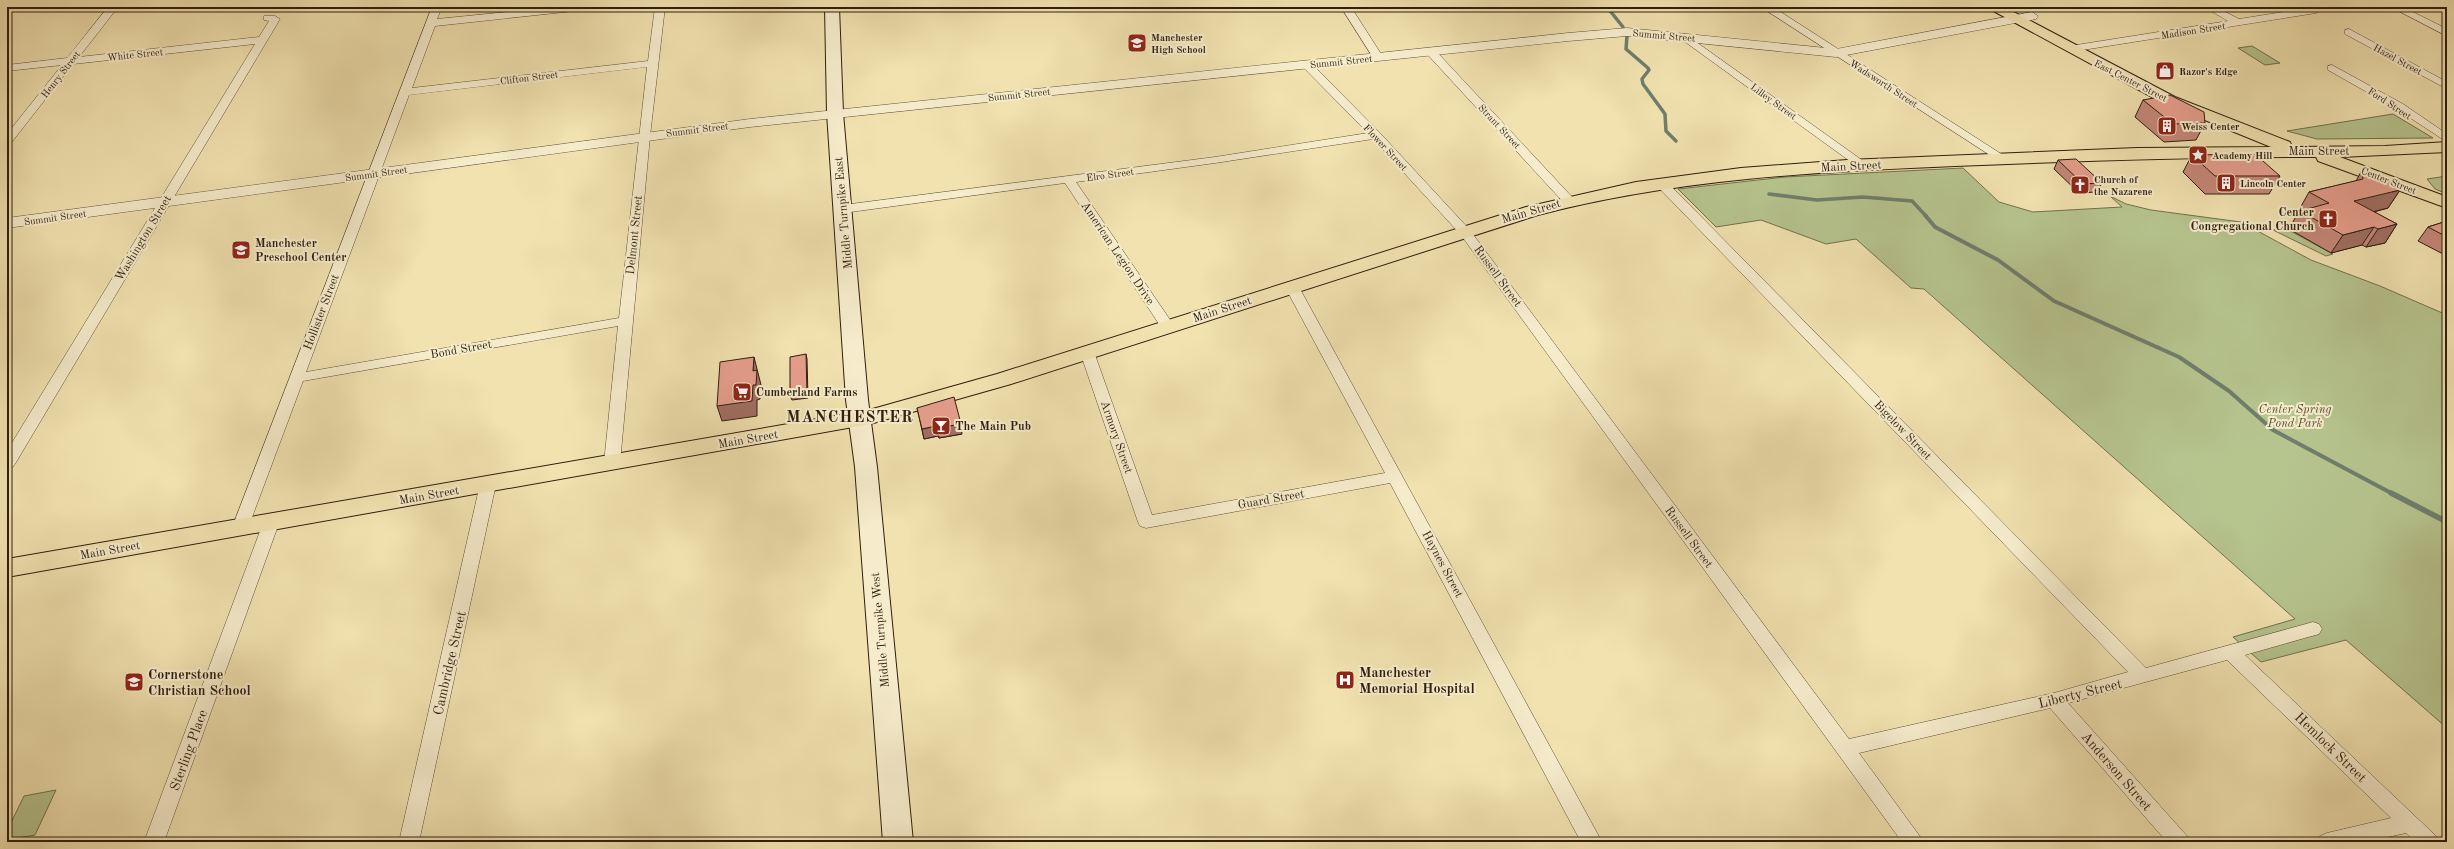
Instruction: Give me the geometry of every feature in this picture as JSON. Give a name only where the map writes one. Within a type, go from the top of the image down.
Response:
[{"type":"main road","name":"Middle Turnpike East","points":[[832,7],[835,113],[860,419]]},
{"type":"main road","name":"East Center Street","points":[[1993,7],[2032,16],[2159,89]]},
{"type":"main road","name":"East Center Street","points":[[2015,13],[2070,49],[2159,89],[2255,136],[2308,152]]},
{"type":"main road","points":[[2159,89],[2224,136],[2226,143],[2212,152]]},
{"type":"main road","name":"Main Street","points":[[7,568],[860,419],[935,400],[1465,232],[1569,201],[1661,184],[1746,172],[1862,165],[2212,152],[2399,151],[2447,147]]},
{"type":"main road","points":[[2399,151],[2390,163],[2390,169],[2396,177],[2413,190]]},
{"type":"main road","name":"Center Street","points":[[2308,152],[2447,203]]},
{"type":"main road","name":"Middle Turnpike West","points":[[860,419],[866,467],[898,842]]},
{"type":"street","name":"Henry Street","points":[[7,141],[113,7]]},
{"type":"street","name":"Hollister Street","points":[[240,528],[437,7]]},
{"type":"street","name":"Delmont Street","points":[[612,463],[644,136],[660,7]]},
{"type":"street","points":[[1346,7],[1378,57]]},
{"type":"street","name":"Wadsworth Street","points":[[1766,7],[2003,159]]},
{"type":"street","points":[[2209,7],[2239,23]]},
{"type":"street","points":[[2396,7],[2447,33]]},
{"type":"street","points":[[431,23],[574,8]]},
{"type":"street","name":"Madison Street","points":[[2070,49],[2239,23],[2313,9]]},
{"type":"street","name":"Summit Street","points":[[7,223],[644,136],[835,113],[1623,32],[1685,37],[1823,53],[1836,53],[2015,13]]},
{"type":"street","name":"Washington Street","points":[[7,464],[275,19],[267,18]]},
{"type":"street","name":"Hazel Street","points":[[2349,32],[2447,86]]},
{"type":"street","name":"Lilley Street","points":[[1685,37],[1862,165]]},
{"type":"street","name":"White Street","points":[[7,68],[262,40]]},
{"type":"street","name":"Strant Street","points":[[1431,52],[1569,201]]},
{"type":"street","name":"Clifton Street","points":[[404,92],[654,63]]},
{"type":"street","name":"Flower Street","points":[[1306,64],[1376,135],[1465,232]]},
{"type":"street","name":"Ford Street","points":[[2332,68],[2398,106],[2447,139]]},
{"type":"street","name":"Elro Street","points":[[843,209],[1069,180],[1376,135]]},
{"type":"street","name":"American Legion Drive","points":[[1069,180],[1168,326]]},
{"type":"street","name":"Bigelow Street","points":[[1661,184],[2144,677]]},
{"type":"street","name":"Russell Street","points":[[1465,232],[1914,842]]},
{"type":"street","name":"Haynes Street","points":[[1292,287],[1592,842]]},
{"type":"street","name":"Bond Street","points":[[296,378],[626,321]]},
{"type":"street","name":"Armory Street","points":[[1088,352],[1146,522]]},
{"type":"street","name":"Guard Street","points":[[1146,522],[1395,477]]},
{"type":"street","name":"Cambridge Street","points":[[409,842],[488,484]]},
{"type":"street","name":"Sterling Place","points":[[154,842],[271,522]]},
{"type":"street","name":"Liberty Street","points":[[1845,748],[2054,700],[2232,653],[2313,629]]},
{"type":"street","name":"Hemlock Street","points":[[2232,653],[2429,842]]},
{"type":"street","name":"Anderson Street","points":[[2054,700],[2180,842]]},
{"type":"street","points":[[2327,842],[2410,823]]},
{"type":"green space","points":[[2252,46],[2280,63],[2265,65],[2238,48]]},
{"type":"green space","points":[[2393,114],[2433,138],[2317,139],[2287,131]]},
{"type":"green space","name":"Center Spring Pond Park","points":[[1963,168],[1999,202],[2033,212],[2122,207],[2110,196],[2126,204],[2151,210],[2241,222],[2311,260],[2380,286],[2447,315],[2447,728],[2346,640],[2261,662],[2233,637],[2295,619],[1924,289],[1911,288],[1856,239],[1826,244],[1761,220],[1716,227],[1678,189],[1785,177]]},
{"type":"green space","points":[[2447,176],[2447,194],[2435,189],[2427,179]]},
{"type":"green space","points":[[2285,228],[2333,254],[2326,256],[2273,230]]},
{"type":"green space","points":[[56,790],[35,835],[7,840],[7,831],[24,796]]},
{"type":"building","points":[[2170,95],[2204,112],[2205,123],[2173,124],[2143,100]]},
{"type":"building","points":[[2255,154],[2280,176],[2215,176],[2192,155]]},
{"type":"building","points":[[2076,159],[2102,183],[2083,184],[2058,160]]},
{"type":"building","points":[[2362,170],[2370,175],[2375,174],[2396,185],[2392,186],[2400,190],[2354,201],[2397,224],[2378,229],[2374,227],[2343,235],[2300,211],[2329,203],[2309,192],[2363,179]]},
{"type":"building","points":[[2447,221],[2447,237],[2428,227]]},
{"type":"building","name":"Cumberland Farms","points":[[806,354],[807,393],[790,396],[790,357]]},
{"type":"building","points":[[754,357],[753,371],[757,370],[756,385],[753,385],[752,401],[717,406],[720,362]]},
{"type":"building","points":[[954,397],[961,424],[922,429],[917,408]]},
{"type":"waterway","points":[[1607,7],[1623,27]]},
{"type":"waterway","points":[[1627,36],[1626,49],[1648,68],[1649,70],[1642,79],[1643,84],[1665,114],[1666,131],[1676,141]]},
{"type":"waterway","points":[[1769,194],[1817,200],[1863,197],[1912,201],[1926,216]]},
{"type":"waterway","points":[[1925,215],[1935,227],[1998,260],[2054,301],[2179,357],[2229,391],[2273,430],[2393,494]]},
{"type":"waterway","points":[[2391,493],[2447,522]]},
{"type":"place","name":"Manchester High School","points":[[1137,43]]},
{"type":"place","name":"Razor's Edge","points":[[2165,71]]},
{"type":"place","name":"Weiss Center","points":[[2167,126]]},
{"type":"place","name":"Academy Hill","points":[[2198,155]]},
{"type":"place","name":"Lincoln Center","points":[[2226,183]]},
{"type":"place","name":"Church of the Nazarene","points":[[2080,185]]},
{"type":"place","name":"Center Congregational Church","points":[[2328,219]]},
{"type":"place","name":"Manchester Preschool Center","points":[[241,250]]},
{"type":"place","name":"Cumberland Farms","points":[[742,392]]},
{"type":"place","name":"The Main Pub","points":[[941,426]]},
{"type":"place","name":"Manchester Memorial Hospital","points":[[1345,680]]},
{"type":"place","name":"Cornerstone Christian School","points":[[134,682]]},
{"type":"district","name":"MANCHESTER","points":[[850,416]]}]
